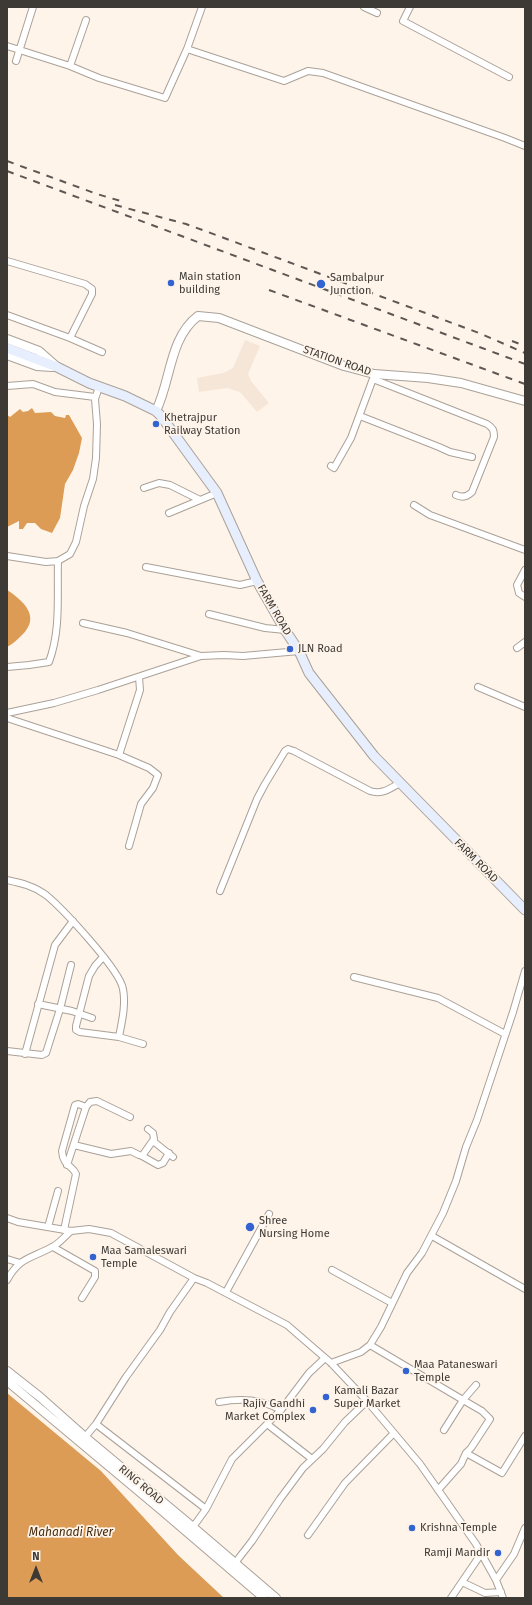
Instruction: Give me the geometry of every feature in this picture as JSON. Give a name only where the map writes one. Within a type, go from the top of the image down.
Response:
[{"type":"main road","points":[[7,348],[57,367]]},
{"type":"main road","name":"FARM ROAD","points":[[57,367],[156,411],[171,428],[217,493],[257,581],[285,630],[299,651],[309,673],[374,756],[525,910]]},
{"type":"street","points":[[16,61],[32,7]]},
{"type":"street","points":[[7,46],[70,66],[99,78],[165,98],[202,7]]},
{"type":"street","points":[[364,7],[377,13]]},
{"type":"street","points":[[410,7],[403,21],[509,77]]},
{"type":"street","points":[[70,66],[86,20]]},
{"type":"street","points":[[186,49],[284,82],[308,71],[323,73],[525,146]]},
{"type":"street","points":[[7,261],[89,286],[92,289],[92,294],[70,338]]},
{"type":"street","points":[[7,315],[70,338],[102,352]]},
{"type":"street","name":"STATION ROAD","points":[[156,411],[182,334],[198,316],[219,318],[373,377],[428,378],[461,383],[525,401]]},
{"type":"street","points":[[7,339],[39,351],[57,367]]},
{"type":"street","name":"FARM ROAD","points":[[7,355],[37,366],[57,367]]},
{"type":"street","points":[[331,466],[334,468],[351,438],[373,377],[492,427],[494,437],[472,492],[468,496],[460,497],[456,495]]},
{"type":"street","points":[[7,386],[33,384],[55,392],[95,397]]},
{"type":"street","points":[[7,556],[46,562],[58,561],[70,554],[76,542],[84,506],[93,479],[97,444],[95,397],[99,386]]},
{"type":"street","points":[[360,416],[450,452],[472,458]]},
{"type":"street","points":[[144,488],[158,482],[170,485],[200,500]]},
{"type":"street","points":[[169,513],[217,493]]},
{"type":"street","points":[[414,505],[430,515],[525,550]]},
{"type":"street","points":[[7,667],[29,666],[49,662],[55,646],[58,612],[58,561]]},
{"type":"street","points":[[146,567],[240,586],[257,581]]},
{"type":"street","points":[[525,570],[517,585],[519,593],[525,597]]},
{"type":"street","points":[[209,614],[265,628],[285,630]]},
{"type":"street","points":[[83,623],[127,632],[201,656]]},
{"type":"street","points":[[517,648],[525,642]]},
{"type":"street","points":[[7,713],[54,703],[140,677],[201,656],[243,656],[299,651]]},
{"type":"street","points":[[119,755],[140,690],[140,677]]},
{"type":"street","points":[[478,687],[525,707]]},
{"type":"street","points":[[7,718],[119,755],[149,768],[158,776],[153,788],[141,804],[129,846]]},
{"type":"street","points":[[220,891],[257,799],[285,751],[288,749],[377,794],[383,793],[400,783]]},
{"type":"street","points":[[7,880],[27,884],[46,895],[73,921],[117,976],[123,988],[124,1008],[119,1037]]},
{"type":"street","points":[[25,1054],[55,944],[73,921]]},
{"type":"street","points":[[103,957],[88,976],[76,1030],[80,1032],[119,1037],[143,1044]]},
{"type":"street","points":[[7,1051],[42,1055],[46,1053],[60,1009],[71,965]]},
{"type":"street","points":[[331,1363],[361,1352],[370,1345],[407,1273],[422,1253],[432,1236],[456,1181],[466,1146],[477,1120],[525,971]]},
{"type":"street","points":[[354,978],[438,998],[505,1034]]},
{"type":"street","points":[[38,1004],[79,1013],[92,1018]]},
{"type":"street","points":[[67,1165],[86,1107],[90,1102],[97,1101],[130,1117]]},
{"type":"street","points":[[64,1230],[76,1174],[75,1171],[67,1165],[63,1156],[63,1145],[72,1109],[78,1104],[86,1107]]},
{"type":"street","points":[[142,1156],[153,1141],[154,1135],[148,1129]]},
{"type":"street","points":[[74,1145],[111,1154],[131,1151],[158,1165],[163,1163],[171,1155],[153,1141]]},
{"type":"street","points":[[48,1227],[58,1190]]},
{"type":"street","points":[[226,1292],[269,1214]]},
{"type":"street","points":[[7,1218],[18,1222],[64,1230],[71,1231],[89,1229],[111,1233],[194,1278],[207,1282],[287,1325],[331,1363],[367,1401],[420,1464],[476,1544],[496,1580],[502,1595],[485,1593],[462,1582]]},
{"type":"street","points":[[7,1280],[13,1269],[20,1263],[53,1247],[71,1231]]},
{"type":"street","points":[[432,1236],[525,1289]]},
{"type":"street","points":[[53,1247],[95,1272],[94,1277],[82,1298]]},
{"type":"street","points":[[7,1259],[20,1263]]},
{"type":"street","points":[[332,1270],[392,1303]]},
{"type":"street","points":[[85,1437],[96,1424],[126,1377],[160,1330],[170,1312],[194,1278]]},
{"type":"street","points":[[370,1345],[482,1411],[490,1419],[466,1453],[461,1464],[438,1490]]},
{"type":"street","points":[[193,1527],[206,1509],[232,1459],[281,1410],[310,1373],[325,1358]]},
{"type":"street","name":"RING ROAD","points":[[7,1371],[40,1397],[85,1437],[276,1598]]},
{"type":"street","name":"RING ROAD","points":[[7,1381],[264,1598]]},
{"type":"street","points":[[444,1430],[463,1400],[476,1385]]},
{"type":"street","points":[[219,1402],[234,1399],[259,1401],[266,1402],[281,1410]]},
{"type":"street","points":[[235,1563],[303,1468],[324,1449],[345,1422],[367,1401]]},
{"type":"street","points":[[96,1424],[206,1509]]},
{"type":"street","points":[[268,1424],[312,1459]]},
{"type":"street","points":[[308,1535],[345,1483],[394,1433]]},
{"type":"street","points":[[466,1453],[502,1474],[525,1436]]},
{"type":"street","points":[[496,1580],[514,1554],[525,1528]]},
{"type":"street","points":[[451,1598],[481,1554]]},
{"type":"shaded area","points":[[245,340],[260,346],[248,374],[251,381],[269,403],[257,412],[240,392],[227,388],[199,392],[197,378],[223,373],[233,368]]},
{"type":"water","points":[[32,408],[35,413],[51,412],[55,416],[65,418],[66,415],[69,415],[82,438],[73,470],[65,484],[60,518],[52,533],[41,529],[35,523],[27,523],[23,529],[19,529],[19,521],[7,527],[7,415],[10,417],[20,409],[23,412]]},
{"type":"water","points":[[7,590],[24,604],[30,616],[30,622],[28,628],[22,635],[7,647]]},
{"type":"water","name":"Mahanadi River","points":[[7,1393],[101,1471],[178,1555],[224,1598],[7,1598]]},
{"type":"railway","points":[[7,161],[97,194],[124,202]]},
{"type":"railway","points":[[7,171],[525,364]]},
{"type":"railway","points":[[115,205],[186,224],[479,333],[525,353]]},
{"type":"railway","points":[[269,290],[525,384]]},
{"type":"railway","points":[[512,341],[525,346]]},
{"type":"place","name":"Main station building","points":[[171,283]]},
{"type":"place","name":"Sambalpur Junction","points":[[321,284]]},
{"type":"place","name":"Khetrajpur Railway Station","points":[[156,424]]},
{"type":"place","name":"JLN Road","points":[[290,649]]},
{"type":"place","name":"Shree Nursing Home","points":[[250,1227]]},
{"type":"place","name":"Maa Samaleswari Temple","points":[[93,1257]]},
{"type":"place","name":"Maa Pataneswari Temple","points":[[406,1371]]},
{"type":"place","name":"Kamali Bazar Super Market","points":[[326,1397]]},
{"type":"place","name":"Rajiv Gandhi Market Complex","points":[[313,1410]]},
{"type":"place","name":"Krishna Temple","points":[[412,1528]]},
{"type":"place","name":"Ramji Mandir","points":[[498,1553]]}]
